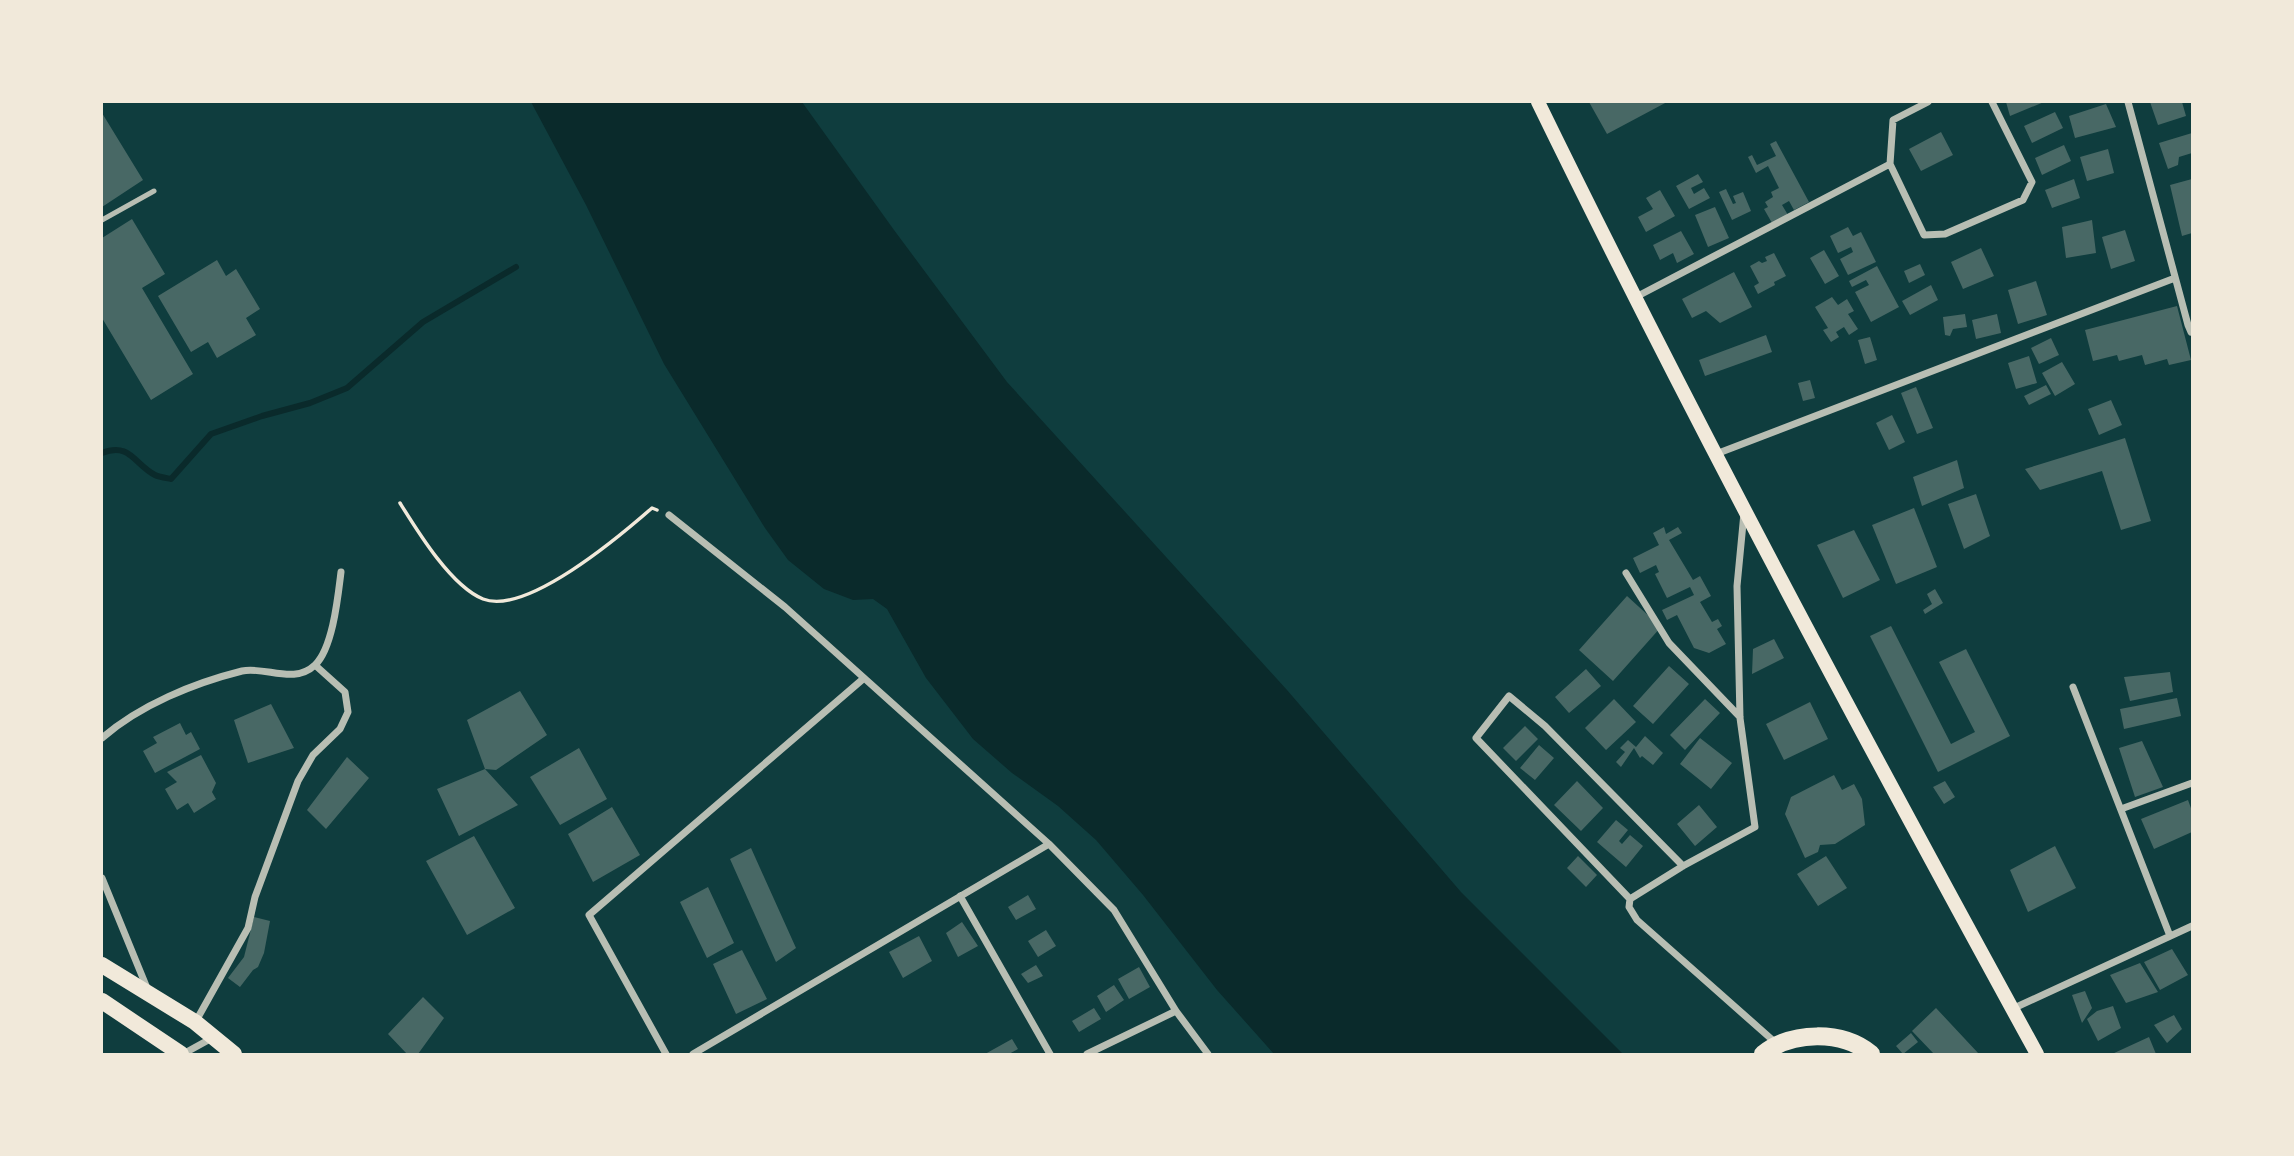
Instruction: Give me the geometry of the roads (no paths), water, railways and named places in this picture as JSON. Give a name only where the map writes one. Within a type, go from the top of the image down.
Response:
[{"type":"highway","points":[[1770,1050],[1804,1038],[1825,1037],[1844,1039],[1871,1055]]},
{"type":"main road","points":[[1538,102],[1634,298],[1715,454],[2036,1055]]},
{"type":"main road","points":[[102,965],[195,1022],[234,1055]]},
{"type":"main road","points":[[102,1001],[182,1055]]},
{"type":"street","points":[[1928,102],[1893,120],[1890,164],[1924,235],[1945,234],[2023,200],[2032,182],[1992,102]]},
{"type":"street","points":[[2128,102],[2188,325],[2191,332],[2193,331]]},
{"type":"street","points":[[1634,298],[1890,164]]},
{"type":"street","points":[[1715,454],[2175,278]]},
{"type":"street","points":[[1630,899],[1755,827],[1740,718],[1737,586],[1744,509]]},
{"type":"street","points":[[669,515],[785,607],[1049,844],[1114,910],[1176,1011],[1208,1055]]},
{"type":"street","points":[[102,738],[141,711],[193,686],[246,670],[292,675],[315,665],[325,650],[334,618],[341,572]]},
{"type":"street","points":[[1626,573],[1669,643],[1740,718]]},
{"type":"street","points":[[195,1022],[248,928],[255,897],[298,781],[313,755],[340,729],[348,712],[345,692],[315,665]]},
{"type":"street","points":[[666,1055],[589,915],[863,679]]},
{"type":"street","points":[[2073,687],[2170,936]]},
{"type":"street","points":[[1630,899],[1476,738],[1509,696],[1545,726],[1684,866]]},
{"type":"street","points":[[2121,809],[2193,783]]},
{"type":"street","points":[[693,1055],[1049,844]]},
{"type":"street","points":[[102,878],[149,992]]},
{"type":"street","points":[[960,897],[1050,1055]]},
{"type":"street","points":[[1630,899],[1629,907],[1637,920],[1770,1050]]},
{"type":"street","points":[[2012,1009],[2193,926]]},
{"type":"street","points":[[1087,1055],[1176,1011]]},
{"type":"street","points":[[182,1055],[212,1037]]},
{"type":"lane","points":[[102,220],[154,191]]},
{"type":"water","points":[[531,102],[802,102],[1007,382],[1287,690],[1461,892],[1623,1054],[1274,1054],[1217,990],[1096,840],[1058,806],[1012,773],[973,739],[926,678],[887,609],[873,599],[853,600],[824,589],[788,560],[765,528],[664,364],[586,205]]},
{"type":"waterway","points":[[102,453],[111,450],[126,452],[155,475],[171,479],[211,434],[310,403],[347,388],[423,322],[516,267]]}]
